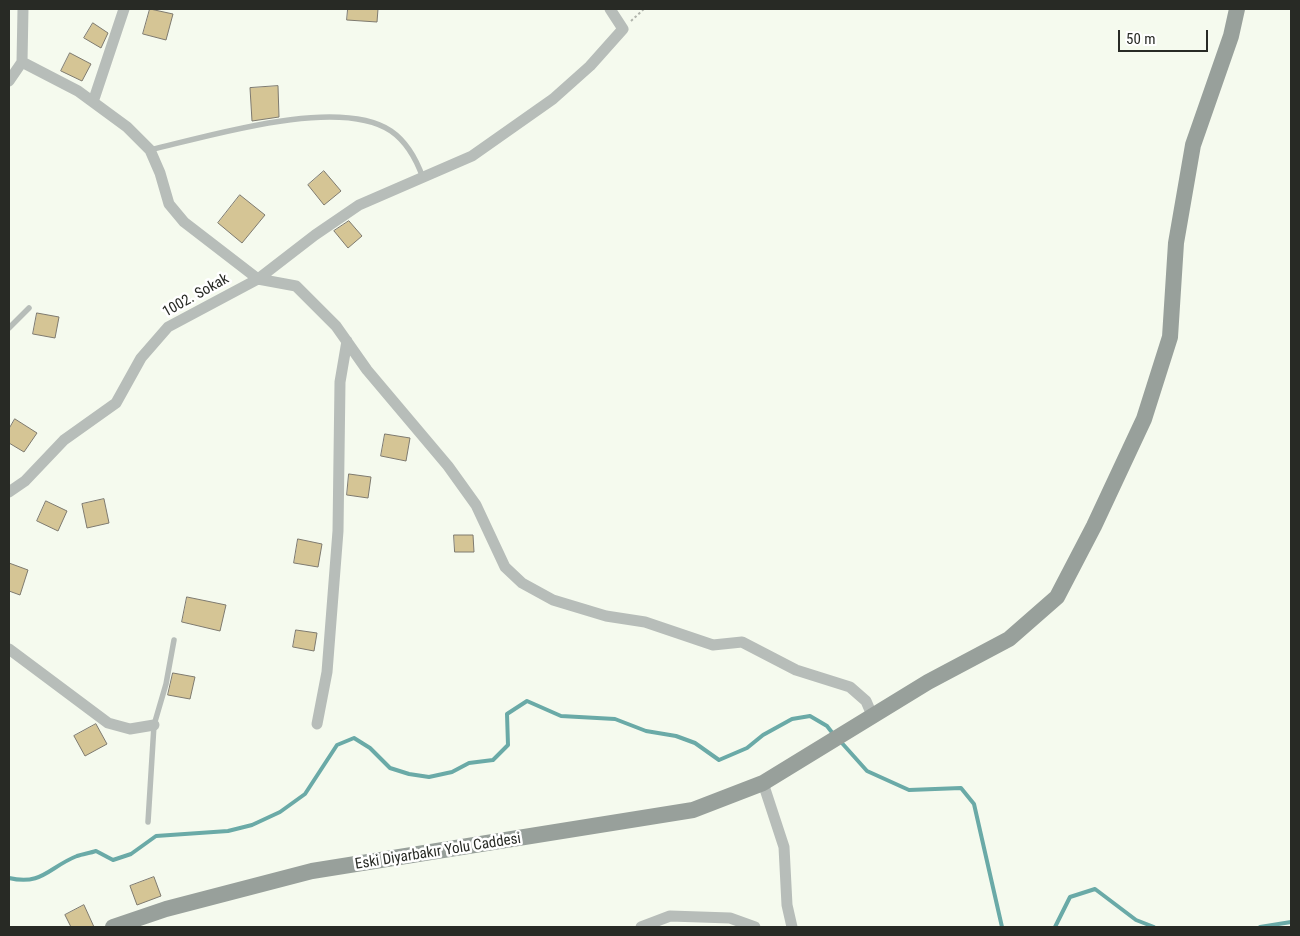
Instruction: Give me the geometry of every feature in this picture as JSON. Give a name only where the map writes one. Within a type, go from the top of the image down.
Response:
[{"type":"street","points":[[9,81],[22,62],[23,9]]},
{"type":"street","points":[[93,102],[124,9]]},
{"type":"street","points":[[610,9],[623,29]]},
{"type":"street","name":"Eski Diyarbakır Yolu Caddesi","points":[[113,927],[166,908],[312,871],[693,810],[763,783],[928,682],[1009,639],[1057,597],[1094,526],[1144,419],[1170,337],[1176,243],[1193,145],[1231,36],[1237,9]]},
{"type":"street","name":"1002. Sokak","points":[[9,492],[25,481],[64,440],[116,403],[141,358],[168,327],[258,279],[353,208],[472,156],[534,114],[590,66],[623,29]]},
{"type":"street","points":[[22,62],[78,91],[127,127],[150,150],[160,173],[168,204],[184,222],[258,279],[296,286],[336,326],[465,489],[476,505],[505,567],[522,583],[553,600],[606,616],[645,622],[713,645],[742,642],[796,670],[850,687],[866,701],[872,716]]},
{"type":"street","points":[[317,724],[327,672],[338,531],[340,382],[347,341]]},
{"type":"street","points":[[9,649],[108,723],[130,729],[154,725]]},
{"type":"street","points":[[763,783],[784,847],[787,904],[792,927]]},
{"type":"street","points":[[641,927],[670,916],[730,918],[755,927]]},
{"type":"lane","points":[[150,150],[248,127],[312,118],[343,118],[370,123],[390,131],[408,149],[423,178]]},
{"type":"lane","points":[[9,328],[29,308]]},
{"type":"lane","points":[[148,822],[154,725],[166,684],[174,640]]},
{"type":"path","points":[[623,29],[644,9]]},
{"type":"building","points":[[150,9],[173,14],[166,40],[143,34]]},
{"type":"building","points":[[348,9],[378,9],[377,22],[347,20]]},
{"type":"building","points":[[93,23],[108,33],[101,48],[84,38]]},
{"type":"building","points":[[70,53],[91,64],[82,81],[61,71]]},
{"type":"building","points":[[278,86],[279,117],[252,121],[250,88]]},
{"type":"building","points":[[324,171],[341,191],[324,205],[308,185]]},
{"type":"building","points":[[240,195],[265,215],[242,243],[218,223]]},
{"type":"building","points":[[349,221],[362,236],[348,248],[334,231]]},
{"type":"building","points":[[37,313],[59,317],[55,338],[33,334]]},
{"type":"building","points":[[15,419],[37,433],[24,452],[9,443],[9,429]]},
{"type":"building","points":[[385,434],[410,438],[406,461],[381,456]]},
{"type":"building","points":[[349,474],[371,477],[368,498],[347,495]]},
{"type":"building","points":[[104,499],[109,523],[87,528],[82,504]]},
{"type":"building","points":[[46,501],[67,511],[58,531],[37,521]]},
{"type":"building","points":[[454,535],[473,535],[474,552],[455,552]]},
{"type":"building","points":[[298,539],[322,544],[318,567],[294,563]]},
{"type":"building","points":[[9,563],[28,570],[20,595],[9,591]]},
{"type":"building","points":[[187,597],[226,605],[220,631],[182,622]]},
{"type":"building","points":[[296,630],[317,633],[314,651],[293,647]]},
{"type":"building","points":[[173,673],[195,677],[190,699],[168,695]]},
{"type":"building","points":[[96,724],[107,744],[85,756],[74,736]]},
{"type":"building","points":[[154,877],[161,896],[137,905],[130,886]]},
{"type":"building","points":[[84,905],[94,927],[71,927],[65,915]]},
{"type":"waterway","points":[[9,878],[20,880],[38,877],[67,860],[96,851],[113,860],[131,854],[156,836],[228,831],[252,825],[280,812],[305,794],[337,745],[354,738],[370,748],[390,768],[409,774],[429,777],[452,772],[469,763],[493,760],[508,745],[507,714],[527,701],[561,716],[615,719],[646,731],[676,736],[695,743],[719,760],[747,748],[763,735],[792,719],[810,716],[827,726],[834,735]]},
{"type":"waterway","points":[[841,742],[867,771],[909,790],[961,788],[974,804],[1002,927]]},
{"type":"waterway","points":[[1055,927],[1070,897],[1095,889],[1136,920],[1154,927]]},
{"type":"waterway","points":[[1260,927],[1291,922]]}]
